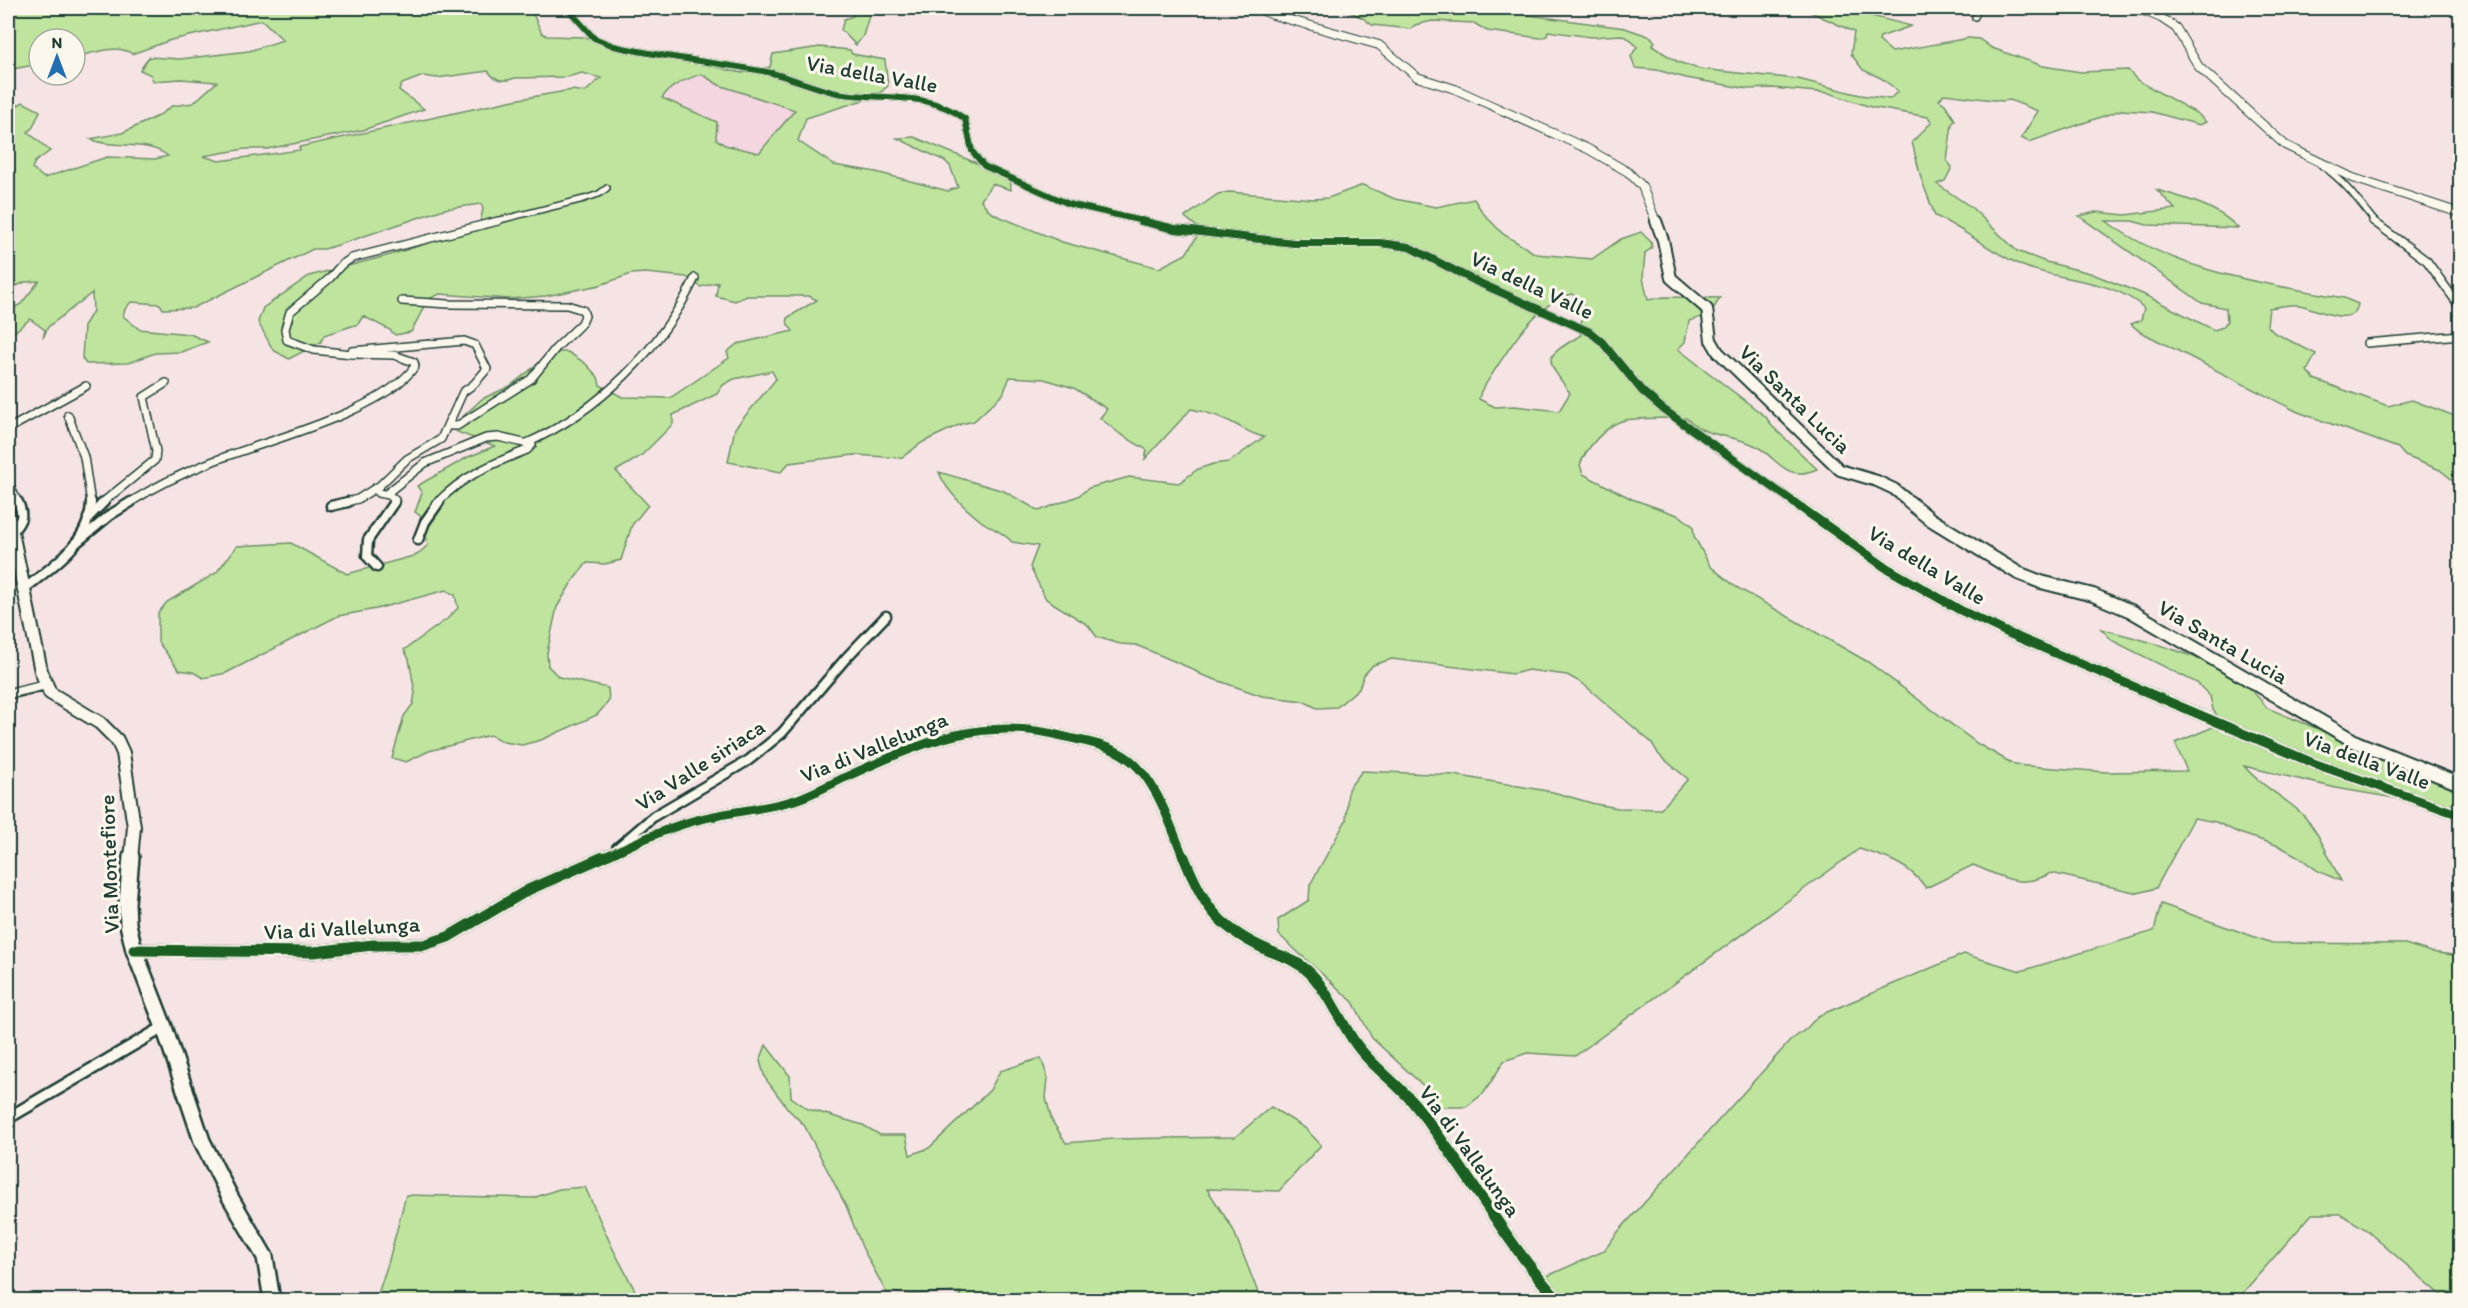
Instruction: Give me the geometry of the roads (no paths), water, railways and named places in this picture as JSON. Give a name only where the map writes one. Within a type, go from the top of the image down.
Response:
[{"type":"street","name":"Via della Valle","points":[[567,8],[594,38],[609,45],[774,73],[839,93],[910,98],[944,106],[965,119],[972,151],[984,166],[1077,207],[1175,229],[1294,243],[1386,243],[1414,249],[1482,284],[1590,332],[1602,342],[1642,391],[1663,409],[1878,562],[1972,616],[2306,760],[2460,815]]},
{"type":"street","name":"Via Santa Lucia","points":[[1256,8],[1381,46],[1417,77],[1460,91],[1532,122],[1591,150],[1631,174],[1642,186],[1654,214],[1663,240],[1671,278],[1707,309],[1708,333],[1712,344],[1725,360],[1840,470],[1877,481],[1894,489],[1930,519],[2015,572],[2037,581],[2087,594],[2131,611],[2363,746],[2422,767],[2460,784]]},
{"type":"street","points":[[1975,17],[1979,8]]},
{"type":"street","points":[[2137,8],[2161,18],[2176,28],[2202,70],[2241,103],[2276,138],[2341,180],[2362,202],[2374,222],[2427,261],[2460,307]]},
{"type":"street","points":[[2310,159],[2363,182],[2460,213]]},
{"type":"street","points":[[24,589],[110,515],[145,493],[209,463],[363,407],[404,380],[415,366],[411,360],[399,356],[352,354],[301,346],[289,341],[285,332],[290,312],[330,278],[343,263],[366,254],[422,242],[584,199],[599,194],[607,188]]},
{"type":"street","points":[[527,443],[560,428],[613,387],[671,322],[689,296],[695,278]]},
{"type":"street","points":[[402,301],[448,304],[567,305],[580,309],[585,314],[582,323],[555,348],[526,383],[465,424],[452,426],[450,419]]},
{"type":"street","points":[[2367,343],[2460,335]]},
{"type":"street","points":[[331,506],[358,499],[377,487],[403,462],[441,439],[463,392],[487,370],[475,345],[464,341],[400,349],[358,350],[352,351],[352,354]]},
{"type":"street","points":[[88,518],[111,494],[155,460],[156,451],[144,398],[148,393],[166,383]]},
{"type":"street","points":[[8,429],[86,386]]},
{"type":"street","points":[[68,415],[82,444],[89,472],[88,518],[85,532],[75,544]]},
{"type":"street","points":[[386,494],[425,463],[483,439],[496,437],[532,445],[530,448],[480,469],[454,486],[425,520],[418,540]]},
{"type":"street","points":[[8,481],[23,511],[21,521],[12,532]]},
{"type":"street","points":[[377,487],[376,492],[386,494],[395,500],[393,507],[368,539],[365,549],[369,559],[377,567]]},
{"type":"street","points":[[8,513],[46,685],[8,694]]},
{"type":"street","name":"Via Valle siriaca","points":[[615,851],[630,834],[654,816],[724,775],[766,747],[794,721],[886,616]]},
{"type":"street","name":"Via Montefiore","points":[[46,685],[55,697],[107,729],[117,740],[124,756],[134,827],[127,910],[134,950],[164,1027],[202,1141],[230,1197],[265,1257],[270,1273],[272,1300]]},
{"type":"street","name":"Via di Vallelunga","points":[[134,950],[314,952],[373,945],[433,943],[455,934],[528,890],[615,851],[698,819],[802,798],[872,765],[969,730],[1012,728],[1045,731],[1119,752],[1138,768],[1160,800],[1205,905],[1238,934],[1298,963],[1311,973],[1358,1046],[1415,1104],[1483,1197],[1529,1268],[1558,1300]]},
{"type":"street","points":[[8,1118],[164,1027]]}]
